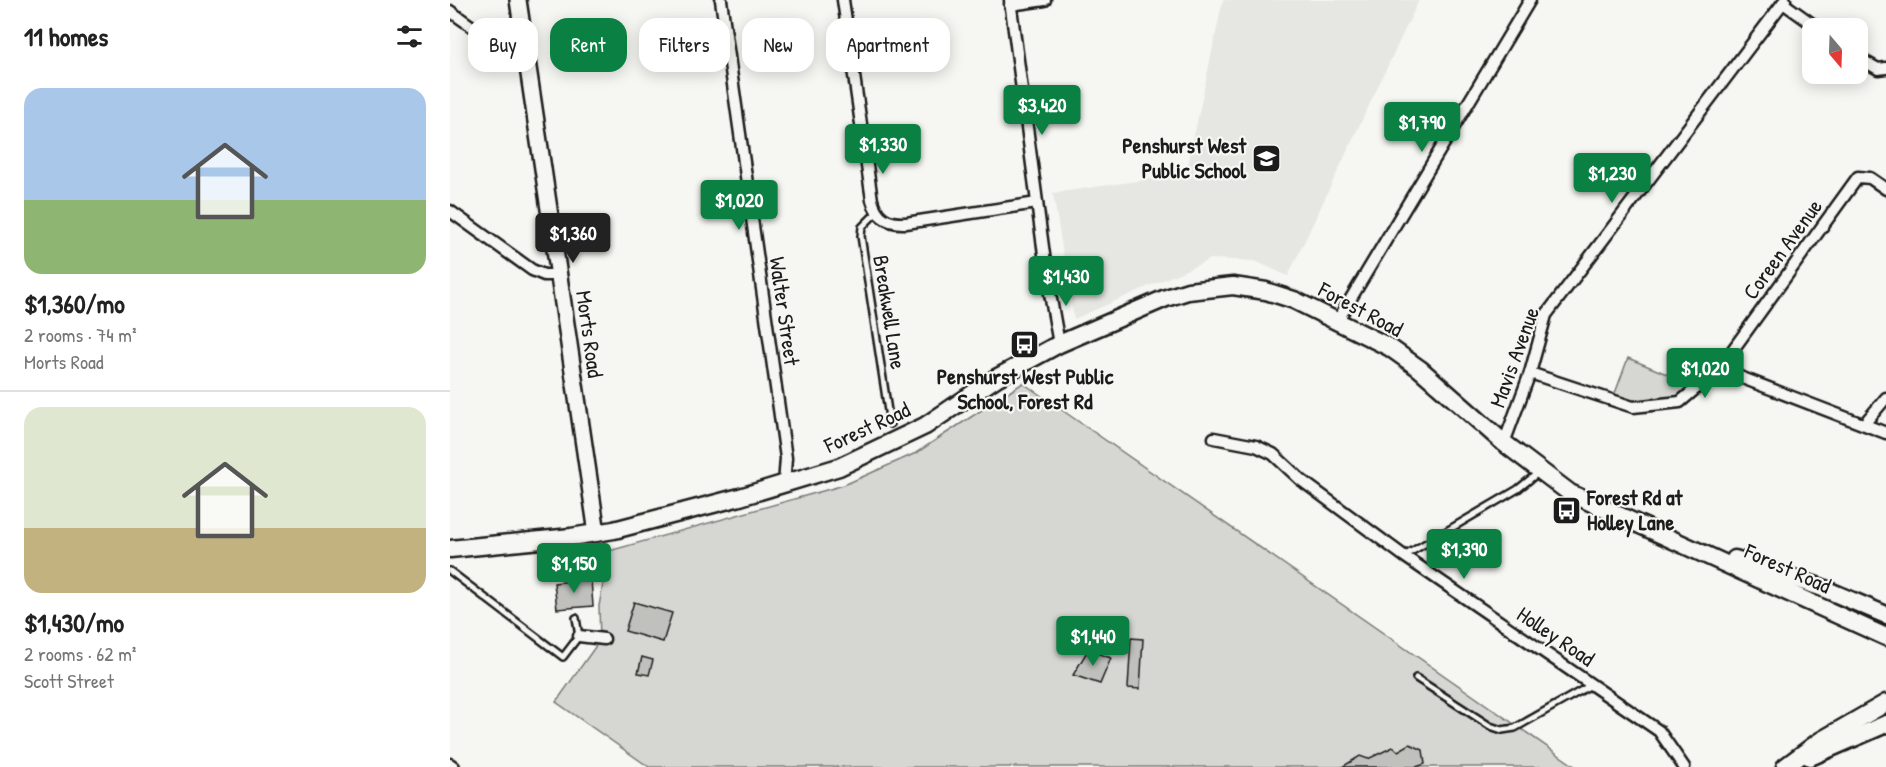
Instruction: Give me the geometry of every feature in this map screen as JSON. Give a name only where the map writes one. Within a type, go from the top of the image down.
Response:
[{"type":"main road","name":"Forest Road","points":[[450,549],[597,533],[784,485],[860,459],[893,443],[925,426],[1014,367],[1059,344],[1166,298],[1209,287],[1233,286],[1266,291],[1294,300],[1338,320],[1406,359],[1504,443],[1570,493],[1670,541],[1878,634],[1886,644]]},
{"type":"main road","name":"Forest Road","points":[[1670,541],[1820,586],[1886,615]]},
{"type":"main road","points":[[1785,767],[1820,741],[1886,703]]},
{"type":"main road","points":[[1859,736],[1886,718]]},
{"type":"main road","points":[[1785,767],[1886,724]]},
{"type":"street","name":"Morts Road","points":[[518,0],[520,18]]},
{"type":"street","name":"Walter Street","points":[[721,0],[786,458],[784,485]]},
{"type":"street","points":[[843,0],[872,200],[877,212],[890,223],[906,223],[1037,203]]},
{"type":"street","points":[[1045,0],[1010,3],[1059,344]]},
{"type":"street","points":[[1338,320],[1530,0]]},
{"type":"street","points":[[1784,2],[1805,18]]},
{"type":"street","name":"Mavis Avenue","points":[[1504,443],[1530,373],[1546,315],[1784,2]]},
{"type":"street","points":[[450,11],[468,24]]},
{"type":"street","points":[[1868,63],[1878,69],[1886,68]]},
{"type":"street","name":"Morts Road","points":[[528,72],[597,533]]},
{"type":"street","name":"Coreen Avenue","points":[[1719,369],[1858,177],[1870,178],[1886,189]]},
{"type":"street","points":[[450,211],[531,270],[558,275]]},
{"type":"street","points":[[1530,373],[1634,407],[1680,402],[1719,369],[1886,433]]},
{"type":"street","points":[[1864,424],[1886,398]]},
{"type":"street","name":"Holley Road","points":[[1214,438],[1256,446],[1273,454],[1301,480],[1404,556],[1659,731],[1684,767]]},
{"type":"street","points":[[579,636],[604,639]]},
{"type":"lane","name":"Breakwell Lane","points":[[877,212],[862,227],[861,236],[890,424]]},
{"type":"lane","points":[[1404,556],[1518,489],[1540,471]]},
{"type":"lane","points":[[450,571],[563,657],[579,636],[576,618]]},
{"type":"lane","points":[[1416,678],[1490,726],[1502,730],[1515,728],[1592,684]]},
{"type":"shaded area","name":"Penshurst West Public School","points":[[1223,0],[1419,0],[1288,276],[1255,261],[1211,259],[1074,319],[1053,193],[1186,174]]},
{"type":"shaded area","points":[[1628,358],[1691,384],[1676,397],[1636,402],[1614,396]]},
{"type":"shaded area","points":[[1023,383],[1576,767],[649,767],[556,702],[600,640],[599,606],[609,551],[844,485],[916,453]]},
{"type":"building","points":[[591,579],[593,606],[557,609],[554,583]]},
{"type":"building","points":[[634,602],[672,613],[663,642],[625,631]]},
{"type":"building","points":[[1131,638],[1143,639],[1140,689],[1128,688]]},
{"type":"building","points":[[1088,650],[1111,658],[1100,684],[1073,675]]},
{"type":"building","points":[[642,657],[653,660],[649,675],[638,673]]},
{"type":"building","points":[[1410,744],[1423,750],[1425,764],[1416,767],[1342,767],[1360,756],[1368,759],[1393,747],[1398,751]]},
{"type":"place","name":"Penshurst West Public School","points":[[1267,158]]},
{"type":"place","name":"Penshurst West Public School, Forest Rd","points":[[1025,344]]},
{"type":"place","name":"Forest Rd at Holley Lane","points":[[1566,510]]}]
